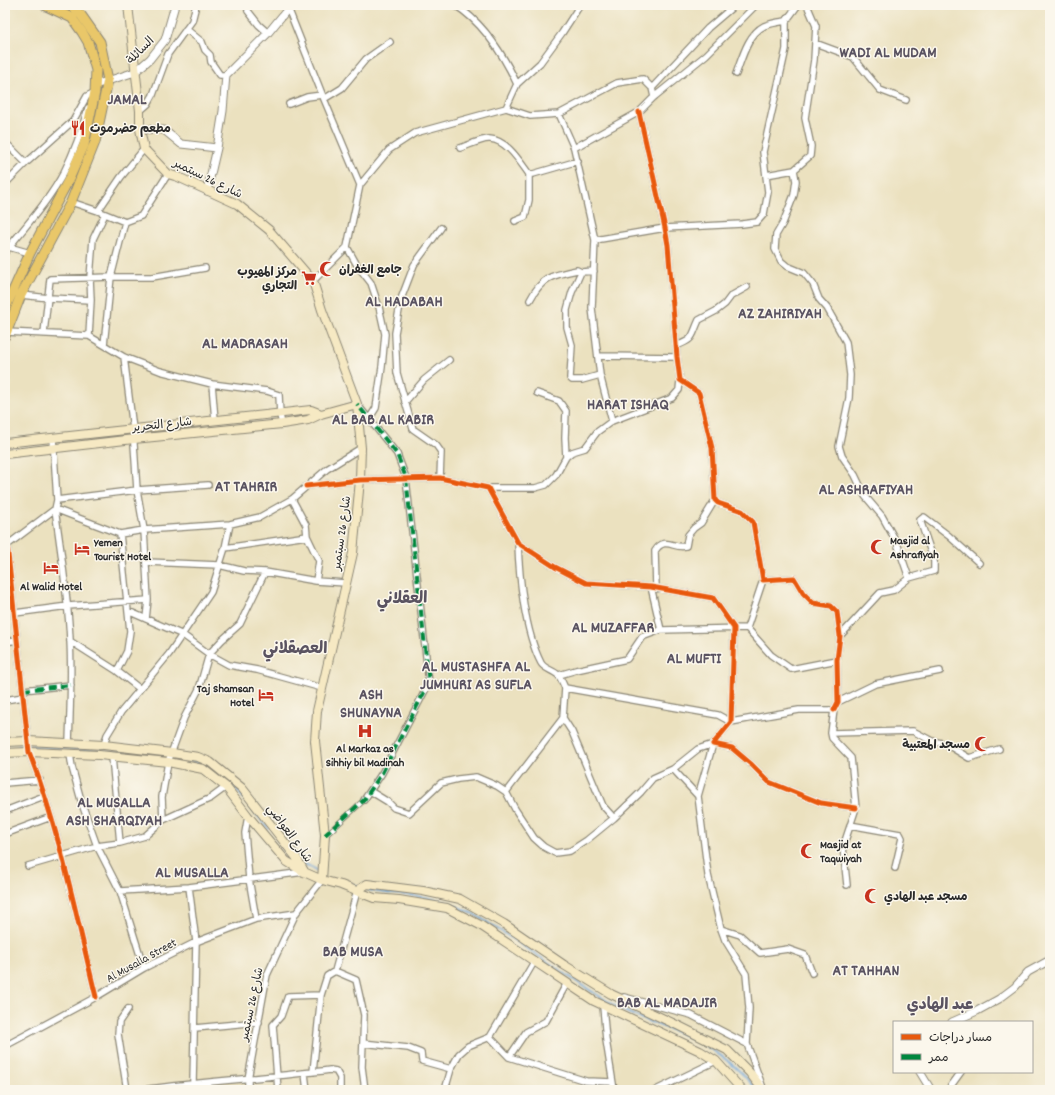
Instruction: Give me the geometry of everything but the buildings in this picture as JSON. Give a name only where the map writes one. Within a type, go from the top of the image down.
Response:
[{"type":"main road","points":[[5,309],[30,253],[70,177],[84,145],[94,90],[96,70],[88,42],[72,18],[44,5]]},
{"type":"main road","points":[[6,334],[21,295],[71,202],[95,142],[108,80],[100,42],[81,15],[70,5]]},
{"type":"main road","points":[[128,5],[140,111],[140,129],[144,149]]},
{"type":"main road","name":"شارع 26 سبتمبر","points":[[144,149],[168,174],[178,177],[237,204],[269,230],[313,281],[322,310],[357,404],[361,448],[360,480],[353,553],[316,711],[315,741],[325,835],[322,880]]},
{"type":"main road","name":"شارع التحرير","points":[[5,454],[134,438],[282,424],[308,420],[321,414],[357,404]]},
{"type":"main road","name":"شارع التحرير","points":[[5,443],[215,420],[280,415],[311,410],[321,414]]},
{"type":"main road","name":"شارع العواضي","points":[[5,742],[104,745],[172,753],[210,762],[242,788],[296,857],[304,872]]},
{"type":"main road","name":"شارع العواضي","points":[[5,754],[29,752],[112,757],[168,762],[203,769],[226,786],[248,816],[286,861],[304,872]]},
{"type":"main road","points":[[304,872],[322,880],[341,885],[374,898],[399,900],[447,908],[480,925],[594,1001],[700,1051],[716,1061],[742,1090]]},
{"type":"main road","points":[[356,891],[367,884],[423,891],[460,899],[504,924],[564,966],[611,994],[727,1050],[750,1073],[764,1090]]},
{"type":"main road","points":[[603,1006],[611,994]]},
{"type":"street","name":"السائلة","points":[[94,90],[108,80],[135,72],[150,59],[165,40],[175,5]]},
{"type":"street","points":[[140,111],[148,104],[153,95],[168,54],[192,21],[196,5]]},
{"type":"street","points":[[455,5],[463,10],[480,27],[501,52],[517,84]]},
{"type":"street","points":[[506,108],[517,84],[540,63],[580,5]]},
{"type":"street","points":[[652,88],[708,28],[735,5]]},
{"type":"street","points":[[574,148],[639,112],[706,55],[756,5]]},
{"type":"street","points":[[595,240],[665,228],[757,222],[764,214],[768,192],[763,152],[786,49],[786,21],[798,5]]},
{"type":"street","points":[[766,175],[794,170],[810,156],[811,146],[805,118],[816,26],[807,5]]},
{"type":"street","points":[[207,191],[217,148],[223,111],[226,75],[268,33],[289,6]]},
{"type":"street","points":[[289,6],[323,97],[360,185]]},
{"type":"street","points":[[248,11],[259,25],[268,33]]},
{"type":"street","points":[[736,74],[749,42],[756,31],[765,25],[786,21]]},
{"type":"street","points":[[186,29],[202,42],[205,50],[210,55],[211,62],[220,74],[226,75]]},
{"type":"street","points":[[165,40],[168,54]]},
{"type":"street","points":[[289,104],[307,97],[323,97],[342,88],[366,59],[390,42]]},
{"type":"street","points":[[815,43],[853,57],[880,90],[906,100]]},
{"type":"street","points":[[313,281],[347,247],[360,185],[389,150],[415,133],[506,108],[530,116],[559,114],[617,83],[643,78],[652,88],[654,98]]},
{"type":"street","points":[[5,184],[73,121],[87,96],[94,90]]},
{"type":"street","points":[[5,252],[47,199],[64,173],[94,90]]},
{"type":"street","points":[[306,486],[360,480],[440,478],[488,488],[534,488],[546,485],[556,476],[566,457],[572,452],[585,448],[597,432],[612,421],[672,398],[679,390],[680,380],[668,245],[639,112]]},
{"type":"street","points":[[559,114],[578,161],[595,240],[592,308],[600,376],[612,421]]},
{"type":"street","points":[[140,129],[164,130],[181,144],[217,148]]},
{"type":"street","points":[[460,148],[489,138],[497,141],[512,151],[528,174],[529,200],[525,217],[515,221]]},
{"type":"street","points":[[5,144],[7,144],[26,163]]},
{"type":"street","points":[[98,211],[121,177],[144,149]]},
{"type":"street","points":[[528,174],[533,174],[578,161]]},
{"type":"street","points":[[794,170],[796,181],[794,195],[783,223],[776,235],[775,249],[781,261],[787,266],[804,273],[813,284],[819,298],[827,308],[846,342],[850,375],[849,398],[839,446],[842,456],[855,475],[865,496],[882,516],[897,543],[909,578]]},
{"type":"street","points":[[71,202],[126,222],[141,216],[168,174]]},
{"type":"street","points":[[89,336],[91,300],[90,278],[93,239],[105,214]]},
{"type":"street","points":[[104,345],[111,277],[126,222]]},
{"type":"street","points":[[440,478],[441,452],[436,445],[413,429],[397,372],[395,333],[400,299],[414,264],[441,228]]},
{"type":"street","points":[[9,247],[30,253]]},
{"type":"street","points":[[347,247],[357,265],[371,283],[379,307],[385,334],[376,408],[369,419]]},
{"type":"street","points":[[44,333],[50,279],[152,277],[205,268]]},
{"type":"street","points":[[530,300],[536,288],[544,280],[577,270],[580,272],[594,271]]},
{"type":"street","points":[[580,272],[572,292],[568,310],[567,326],[572,345],[570,378],[572,380],[582,380],[600,376]]},
{"type":"street","points":[[676,346],[685,343],[693,337],[698,320],[716,311],[726,304],[731,296],[747,286]]},
{"type":"street","points":[[21,295],[91,300]]},
{"type":"street","points":[[6,334],[44,333],[89,336],[124,358],[160,371],[212,384],[267,391],[279,395],[282,424]]},
{"type":"street","points":[[598,356],[677,357]]},
{"type":"street","points":[[124,358],[134,438],[137,490],[144,530],[148,600],[146,619]]},
{"type":"street","points":[[406,402],[424,380],[449,360]]},
{"type":"street","points":[[661,630],[653,588],[655,551],[658,546],[668,543],[683,547],[686,546],[688,534],[701,523],[715,500],[712,448],[699,393],[680,380]]},
{"type":"street","points":[[212,384],[215,420]]},
{"type":"street","points":[[537,394],[559,401],[566,411],[564,438],[566,457]]},
{"type":"street","points":[[325,835],[364,800],[382,773],[429,683],[406,478],[397,454],[357,404]]},
{"type":"street","points":[[53,438],[58,500],[55,509],[68,606],[70,641],[71,685],[69,744]]},
{"type":"street","points":[[55,509],[120,534],[144,530],[230,524],[260,517],[292,499],[327,468],[361,448]]},
{"type":"street","points":[[58,500],[137,490],[208,485]]},
{"type":"street","points":[[488,488],[518,543],[524,606],[534,644],[542,664],[558,675],[565,688],[563,718],[506,792]]},
{"type":"street","points":[[292,499],[306,525],[307,536],[319,561],[316,581]]},
{"type":"street","points":[[715,500],[718,503],[742,511],[753,522],[764,580],[747,628]]},
{"type":"street","points":[[6,546],[55,509]]},
{"type":"street","points":[[840,636],[880,593],[894,590],[909,578],[934,571],[934,561],[920,520],[924,517],[949,536],[979,563]]},
{"type":"street","points":[[104,745],[107,735],[121,712],[169,654],[211,592],[225,548],[230,524]]},
{"type":"street","points":[[5,526],[29,752],[40,780],[62,857],[96,998]]},
{"type":"street","points":[[117,671],[127,651],[130,630],[120,534]]},
{"type":"street","points":[[225,548],[307,536]]},
{"type":"street","points":[[518,543],[555,567],[586,583],[653,588],[713,598],[734,628],[731,722],[713,744],[698,796],[708,876],[721,929],[725,940],[746,974],[749,1008],[747,1044],[764,1090]]},
{"type":"street","points":[[146,562],[219,565],[244,571],[265,572],[316,581],[346,583]]},
{"type":"street","points":[[163,820],[162,797],[168,762],[184,718],[199,689],[209,654],[240,624],[265,572]]},
{"type":"street","points":[[764,580],[794,578],[803,594],[813,603],[831,606],[837,612],[840,636],[837,660],[838,702],[834,710],[831,733],[832,738],[851,758],[856,808],[843,847],[847,884]]},
{"type":"street","points":[[5,599],[12,598]]},
{"type":"street","points":[[15,613],[68,606],[148,600]]},
{"type":"street","points":[[128,611],[183,635],[209,654],[229,665],[257,670],[322,688]]},
{"type":"street","points":[[558,675],[627,659],[642,637],[661,630],[747,628],[771,655],[792,669],[837,660]]},
{"type":"street","points":[[5,642],[17,640]]},
{"type":"street","points":[[70,641],[117,671],[140,689]]},
{"type":"street","points":[[838,702],[875,684],[940,671]]},
{"type":"street","points":[[23,690],[71,685]]},
{"type":"street","points":[[565,688],[718,715],[731,722],[799,710],[834,710]]},
{"type":"street","points":[[5,700],[23,697]]},
{"type":"street","points":[[563,718],[572,732],[603,806],[614,818]]},
{"type":"street","points":[[831,733],[913,731],[932,741],[946,744],[969,758],[999,749]]},
{"type":"street","points":[[370,791],[388,802],[394,808],[409,813],[441,783],[458,779],[476,778],[497,786],[506,792],[534,838],[544,847],[555,853],[570,851],[587,840],[614,818],[653,778],[673,769],[698,749],[713,744],[732,748],[769,782],[821,803],[856,808]]},
{"type":"street","points":[[70,754],[72,768],[82,804],[97,846],[120,891],[144,968]]},
{"type":"street","points":[[112,757],[120,843]]},
{"type":"street","points":[[673,769],[698,796]]},
{"type":"street","points":[[5,783],[40,780]]},
{"type":"street","points":[[28,866],[97,846],[120,843],[145,836],[163,820],[212,798],[226,786]]},
{"type":"street","points":[[5,811],[44,796]]},
{"type":"street","points":[[248,816],[244,833],[249,879],[256,919]]},
{"type":"street","points":[[5,834],[51,818]]},
{"type":"street","points":[[850,825],[900,834],[902,838],[895,868]]},
{"type":"street","points":[[120,891],[189,887],[304,872]]},
{"type":"street","name":"شارع 26 سبتمبر","points":[[248,1090],[248,1079],[267,975],[296,913],[322,880]]},
{"type":"street","points":[[189,887],[196,942],[193,1083]]},
{"type":"street","points":[[314,1072],[321,995],[327,976],[335,971],[356,891]]},
{"type":"street","name":"Al Musalla Street","points":[[5,1046],[96,998],[144,968],[196,942],[256,919],[296,913]]},
{"type":"street","points":[[721,929],[740,935],[760,953],[788,949],[805,955],[812,972]]},
{"type":"street","points":[[954,1021],[977,1011],[999,998],[1015,987],[1028,972],[1050,960]]},
{"type":"street","points":[[445,1090],[451,1069],[460,1054],[468,1046],[490,1037],[534,962]]},
{"type":"street","points":[[335,971],[356,980],[364,1015],[362,1067],[366,1090]]},
{"type":"street","points":[[509,1057],[526,1032],[546,1021],[566,983]]},
{"type":"street","points":[[611,994],[691,1015],[747,1044]]},
{"type":"street","points":[[278,1090],[273,1025],[281,1016],[288,996],[321,995]]},
{"type":"street","points":[[603,1006],[606,1040],[614,1090]]},
{"type":"street","points":[[127,1090],[118,1034],[119,1022],[128,1009]]},
{"type":"street","points":[[195,1028],[259,1022]]},
{"type":"street","points":[[490,1037],[509,1057],[586,1081],[612,1082]]},
{"type":"street","points":[[363,1043],[408,1048],[421,1053],[422,1061],[451,1069]]},
{"type":"street","points":[[656,1090],[716,1061]]},
{"type":"street","points":[[142,1090],[178,1087],[193,1083],[248,1079],[277,1075],[306,1074],[330,1070],[336,1071],[340,1078],[340,1090]]},
{"type":"street","points":[[921,1073],[930,1090]]},
{"type":"street","points":[[948,1090],[960,1073]]},
{"type":"street","points":[[306,1074],[307,1090]]},
{"type":"waterway","points":[[18,745],[136,753]]},
{"type":"waterway","points":[[183,759],[204,764],[213,769]]},
{"type":"waterway","points":[[224,779],[237,790],[269,829]]},
{"type":"waterway","points":[[303,863],[320,872]]},
{"type":"waterway","points":[[350,884],[359,887]]},
{"type":"waterway","points":[[365,889],[439,900],[474,914],[620,1009],[685,1035],[715,1052],[742,1073],[757,1090]]},
{"type":"marked path","points":[[325,835],[364,800],[382,773],[429,683],[406,478],[397,454],[357,404]]},
{"type":"marked path","points":[[23,690],[71,685]]},
{"type":"cycle path","points":[[639,112],[668,245],[680,380],[699,393],[712,448],[715,500],[718,503],[742,511],[753,522],[763,580],[794,578],[803,593],[813,603],[831,606],[837,612],[840,636],[837,660],[838,702],[834,710]]},
{"type":"cycle path","points":[[306,486],[360,480],[440,478],[488,488],[518,543],[555,567],[586,583],[651,587],[713,598],[734,628],[731,722],[713,744],[732,748],[769,782],[821,803],[856,808]]},
{"type":"cycle path","points":[[5,526],[29,752],[59,843],[96,997]]},
{"type":"place","name":"مطعم حضرموت","points":[[78,128]]},
{"type":"place","name":"جامع الغفران","points":[[327,269]]},
{"type":"place","name":"مركز المهيوب التجاري","points":[[309,278]]},
{"type":"place","name":"Masjid al Ashrafiyah","points":[[878,547]]},
{"type":"place","name":"Yemen Tourist Hotel","points":[[82,549]]},
{"type":"place","name":"Al Walid Hotel","points":[[51,568]]},
{"type":"place","name":"Taj Shamsan Hotel","points":[[266,695]]},
{"type":"place","name":"Al Markaz as Sihhiy bil Madinah","points":[[365,731]]},
{"type":"place","name":"مسجد المعتبية","points":[[982,744]]},
{"type":"place","name":"Masjid at Taqwiyah","points":[[808,851]]},
{"type":"place","name":"مسجد عبد الهادي","points":[[872,896]]},
{"type":"district","name":"WADI AL MUDAM","points":[[888,51]]},
{"type":"district","name":"JAMAL","points":[[127,98]]},
{"type":"district","name":"AL HADABAH","points":[[404,300]]},
{"type":"district","name":"AZ ZAHIRIYAH","points":[[780,312]]},
{"type":"district","name":"AL MADRASAH","points":[[245,342]]},
{"type":"district","name":"HARAT ISHAQ","points":[[628,403]]},
{"type":"district","name":"AL BAB AL KABIR","points":[[383,418]]},
{"type":"district","name":"AT TAHRIR","points":[[246,485]]},
{"type":"district","name":"AL ASHRAFIYAH","points":[[866,488]]},
{"type":"district","name":"العقلاني","points":[[402,597]]},
{"type":"district","name":"AL MUZAFFAR","points":[[613,626]]},
{"type":"district","name":"العصقلاني","points":[[295,647]]},
{"type":"district","name":"AL MUFTI","points":[[694,657]]},
{"type":"district","name":"AL MUSTASHFA AL JUMHURI AS SUFLA","points":[[476,674]]},
{"type":"district","name":"ASH SHUNAYNA","points":[[371,702]]},
{"type":"district","name":"AL MUSALLA ASH SHARQIYAH","points":[[114,810]]},
{"type":"district","name":"AL MUSALLA","points":[[192,871]]},
{"type":"district","name":"BAB MUSA","points":[[353,950]]},
{"type":"district","name":"AT TAHHAN","points":[[866,969]]},
{"type":"district","name":"BAB AL MADAJIR","points":[[667,1001]]},
{"type":"district","name":"عبد الهادي","points":[[940,1003]]}]
